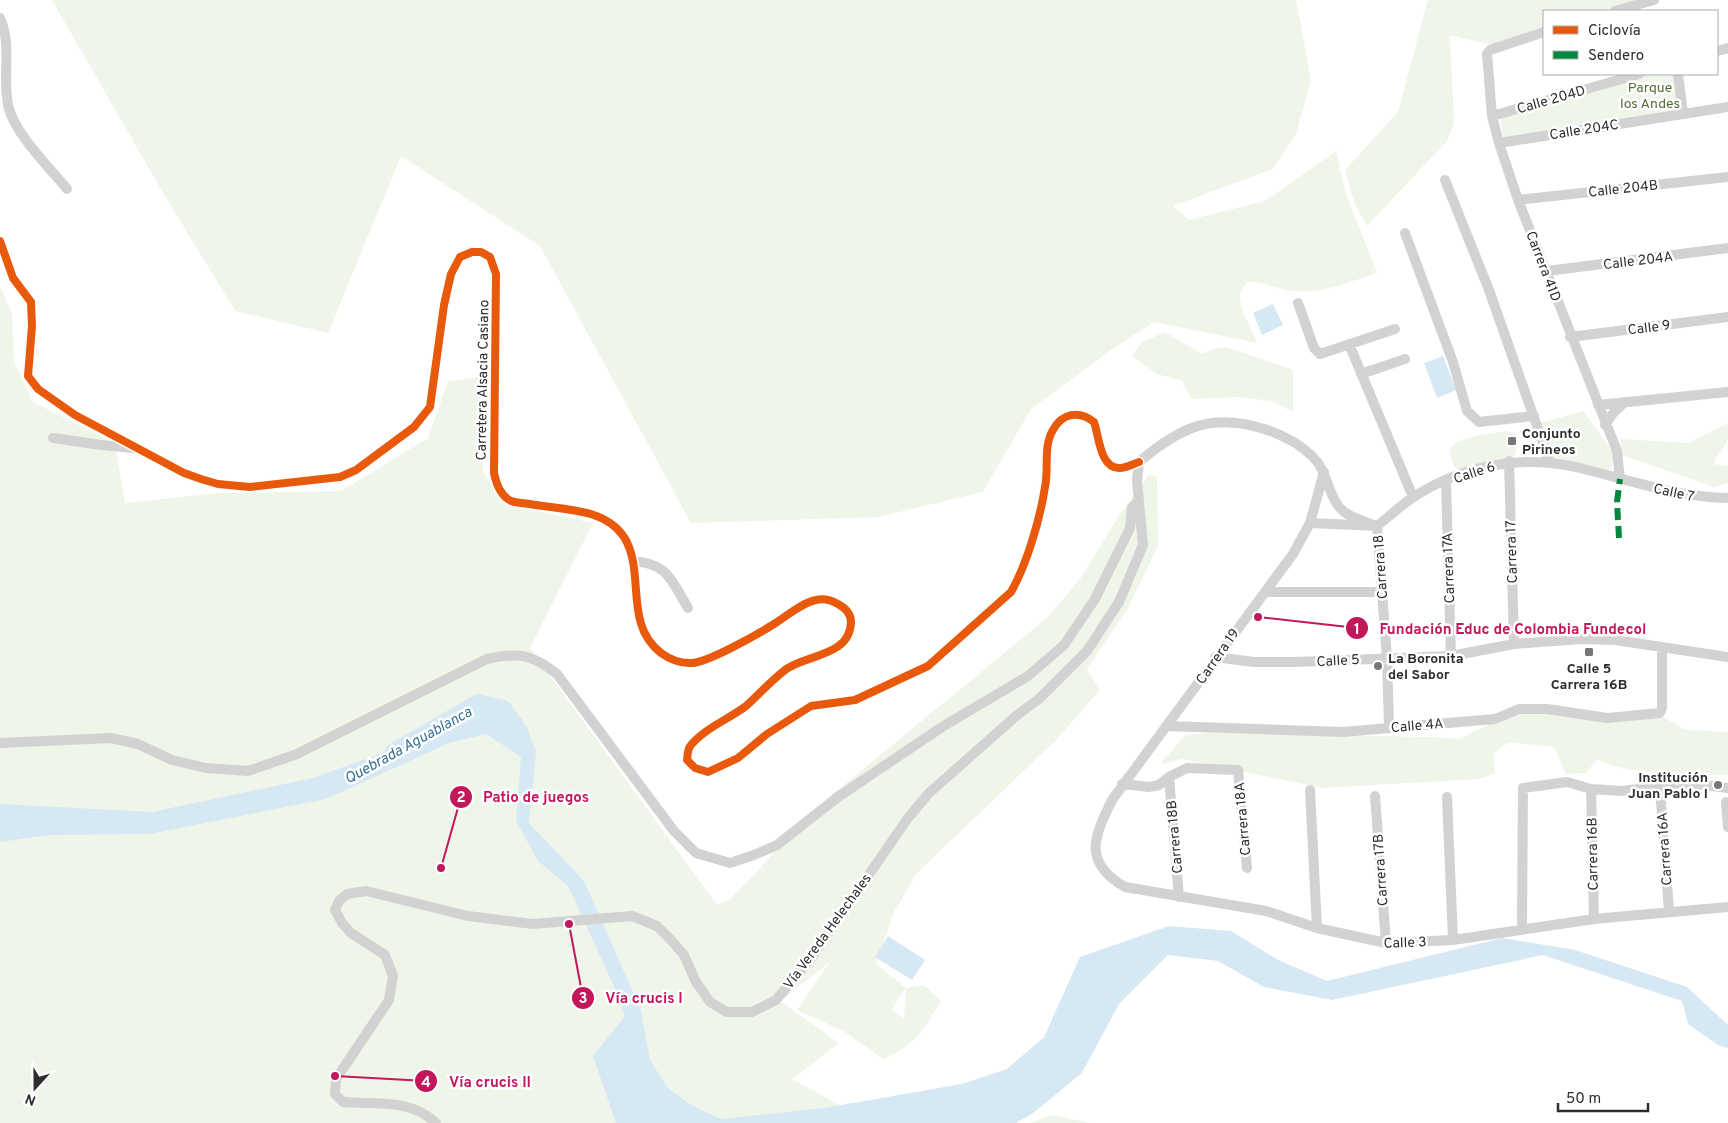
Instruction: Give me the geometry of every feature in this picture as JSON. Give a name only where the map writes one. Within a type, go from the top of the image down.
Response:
[{"type":"street","points":[[1619,10],[1654,0]]},
{"type":"street","points":[[0,18],[7,42],[9,109],[21,133],[67,189]]},
{"type":"street","name":"Carrera 41D","points":[[1543,32],[1490,50],[1488,54],[1492,116],[1518,200],[1547,271],[1570,337],[1617,452],[1620,479]]},
{"type":"street","name":"Calle 204D","points":[[1492,116],[1636,75]]},
{"type":"street","points":[[1678,75],[1683,113]]},
{"type":"street","name":"Calle 204C","points":[[1499,143],[1728,107]]},
{"type":"street","name":"Calle 204B","points":[[1518,200],[1728,177]]},
{"type":"street","points":[[1445,180],[1466,229],[1550,463]]},
{"type":"street","points":[[1405,233],[1453,362],[1467,411],[1479,422],[1534,416]]},
{"type":"street","name":"Carretera Alsacia Casiano","points":[[0,242],[12,278],[31,302],[32,326],[28,376],[38,389],[75,415],[184,473],[218,484],[250,487],[340,476],[356,470],[414,427],[430,407],[444,305],[451,274],[460,257],[472,252],[481,252],[490,257],[496,274],[494,473],[497,486],[511,501],[573,510],[597,517],[614,526],[624,538],[632,561],[635,598],[641,624],[648,640],[671,660],[695,663],[773,625],[804,604],[817,600],[827,600],[838,604],[848,612],[851,620],[849,633],[838,647],[828,653],[804,659],[784,670],[745,706],[697,739],[689,747],[687,760],[695,768],[708,772],[723,767],[738,758],[767,734],[811,706],[855,700],[928,666],[1011,592],[1018,579],[1041,508],[1046,485],[1049,438],[1053,429],[1063,418],[1069,415],[1080,414],[1094,422],[1106,462],[1112,466],[1119,468],[1139,462]]},
{"type":"street","name":"Calle 204A","points":[[1547,271],[1728,248]]},
{"type":"street","points":[[1298,303],[1316,352],[1320,354],[1395,329]]},
{"type":"street","name":"Calle 9","points":[[1570,337],[1728,317]]},
{"type":"street","points":[[1349,344],[1413,497]]},
{"type":"street","points":[[1361,374],[1405,359]]},
{"type":"street","points":[[1598,405],[1728,392]]},
{"type":"street","points":[[1605,425],[1614,412],[1626,402]]},
{"type":"street","points":[[1139,462],[1157,446],[1187,428],[1207,422],[1229,421],[1254,426],[1285,436],[1314,458],[1324,472],[1338,505],[1354,518],[1377,526]]},
{"type":"street","points":[[53,438],[101,446],[136,448]]},
{"type":"street","name":"Calle 6","points":[[1377,526],[1413,497],[1463,472],[1509,461],[1550,463],[1577,467],[1620,479]]},
{"type":"street","name":"Carrera 17","points":[[1509,461],[1514,644]]},
{"type":"street","name":"Vía Vereda Helechales","points":[[436,1123],[425,1112],[404,1106],[344,1102],[335,1094],[336,1079],[390,1000],[393,976],[385,955],[352,933],[342,923],[336,910],[339,901],[347,894],[366,891],[468,916],[533,924],[632,916],[657,926],[671,940],[684,956],[696,982],[710,1002],[727,1012],[752,1012],[776,1000],[812,957],[908,818],[929,793],[1016,716],[1040,698],[1087,651],[1118,602],[1143,545],[1137,480],[1139,462]]},
{"type":"street","name":"Carrera 19","points":[[1096,832],[1122,784],[1293,554],[1310,523],[1324,472]]},
{"type":"street","name":"Calle 7","points":[[1620,479],[1698,497],[1728,498]]},
{"type":"street","name":"Carrera 17A","points":[[1446,481],[1451,656]]},
{"type":"street","points":[[0,743],[111,738],[138,744],[172,760],[206,768],[248,771],[296,754],[487,659],[508,654],[527,656],[544,663],[557,674],[674,831],[696,853],[730,863],[777,845],[838,797],[942,727],[1028,676],[1064,645],[1095,599],[1130,528],[1132,508],[1139,500]]},
{"type":"street","points":[[1310,523],[1377,526]]},
{"type":"street","name":"Carrera 18","points":[[1377,526],[1387,658],[1389,727]]},
{"type":"street","points":[[632,561],[646,562],[664,570],[688,608]]},
{"type":"street","points":[[1264,592],[1381,592]]},
{"type":"street","name":"Calle 5","points":[[1215,657],[1254,662],[1451,656],[1514,644],[1581,639],[1615,640],[1728,657]]},
{"type":"street","name":"Calle 4A","points":[[1166,726],[1343,732],[1495,719],[1519,709],[1557,710],[1607,718],[1660,712],[1662,708],[1662,648]]},
{"type":"street","name":"Carrera 18A","points":[[1169,776],[1187,768],[1238,770],[1247,868]]},
{"type":"street","points":[[1122,784],[1149,787],[1159,785],[1169,776]]},
{"type":"street","name":"Carrera 18B","points":[[1169,776],[1179,898]]},
{"type":"street","points":[[1522,929],[1523,788],[1567,782],[1591,790],[1622,791],[1660,788],[1688,783],[1728,788]]},
{"type":"street","name":"Carrera 16A","points":[[1660,788],[1669,911]]},
{"type":"street","points":[[1310,790],[1317,928]]},
{"type":"street","name":"Carrera 16B","points":[[1591,790],[1594,919]]},
{"type":"street","name":"Carrera 17B","points":[[1375,796],[1386,944]]},
{"type":"street","points":[[1447,797],[1453,940]]},
{"type":"street","points":[[1726,802],[1728,828]]},
{"type":"street","name":"Calle 3","points":[[1096,832],[1097,862],[1108,877],[1125,887],[1179,898],[1266,911],[1317,928],[1386,944],[1453,940],[1594,919],[1728,907]]},
{"type":"green space","points":[[52,0],[1296,0],[1311,80],[1296,134],[1273,169],[1173,206],[1189,220],[1265,201],[1336,151],[1346,194],[1377,273],[1325,289],[1303,292],[1247,282],[1239,295],[1243,312],[1257,343],[1154,322],[1114,348],[1031,409],[983,492],[878,517],[691,523],[540,246],[401,156],[328,333],[235,311],[159,186]]},
{"type":"green space","points":[[1428,0],[1642,0],[1606,10],[1543,10],[1543,29],[1492,45],[1450,35],[1454,123],[1447,141],[1367,226],[1355,205],[1345,170],[1398,112]]},
{"type":"green space","name":"Parque los Andes","points":[[1643,75],[1675,75],[1680,111],[1504,140],[1500,117]]},
{"type":"green space","points":[[0,286],[12,314],[14,362],[33,402],[115,443],[125,503],[219,493],[341,491],[428,438],[448,381],[482,377],[483,471],[501,503],[593,523],[530,648],[717,905],[730,899],[758,871],[801,820],[1048,617],[1080,579],[1120,514],[1149,474],[1157,477],[1158,546],[1128,608],[1087,669],[1100,690],[1055,741],[916,874],[894,912],[876,964],[906,988],[924,985],[941,1001],[918,1036],[894,1054],[883,1059],[845,1032],[797,1010],[829,963],[780,1001],[839,1043],[792,1079],[872,1123],[0,1123]],"holes":[[[906,990],[904,1019],[892,1009]]]},
{"type":"green space","points":[[1165,332],[1202,354],[1213,349],[1227,347],[1293,370],[1293,412],[1271,401],[1238,397],[1191,399],[1182,381],[1157,374],[1132,356],[1142,342]]},
{"type":"green space","points":[[1583,411],[1616,456],[1608,474],[1541,455],[1533,425]]},
{"type":"green space","points":[[1728,423],[1728,439],[1713,464],[1728,466],[1728,483],[1714,487],[1622,455],[1620,439],[1689,443]]},
{"type":"green space","points":[[1507,431],[1515,433],[1516,436],[1517,449],[1513,458],[1460,470],[1455,468],[1450,454],[1451,446],[1471,437]]},
{"type":"green space","points":[[1519,709],[1662,716],[1686,730],[1728,732],[1728,775],[1642,772],[1610,765],[1597,759],[1586,773],[1566,774],[1554,747],[1509,742],[1493,754],[1495,773],[1480,779],[1322,788],[1182,759],[1160,764],[1185,735],[1210,733],[1460,739]]},
{"type":"green space","points":[[1052,1115],[1089,1123],[1029,1123]]},
{"type":"water","points":[[1273,304],[1283,325],[1262,335],[1253,313]]},
{"type":"water","points":[[1443,356],[1456,390],[1437,398],[1424,363]]},
{"type":"water","points":[[487,715],[521,718],[536,751],[529,823],[584,881],[641,1010],[650,1060],[667,1087],[691,1105],[721,1119],[824,1108],[962,1084],[1007,1069],[1044,1037],[1080,957],[1169,926],[1231,931],[1278,960],[1327,981],[1502,938],[1575,950],[1687,987],[1728,1025],[1728,1048],[1718,1045],[1688,1024],[1682,1001],[1543,955],[1332,1000],[1264,987],[1218,961],[1168,955],[1119,1004],[1082,1073],[1032,1114],[1016,1123],[616,1123],[593,1056],[625,1016],[612,982],[568,886],[538,861],[516,821],[521,757],[486,734],[449,743],[326,799],[150,834],[49,835],[0,842],[0,804],[152,812],[313,778]]},
{"type":"water","points":[[888,936],[925,960],[912,980],[875,957]]},
{"type":"waterway","name":"Quebrada Aguablanca","points":[[395,753],[478,705],[502,710],[518,733],[521,742]]},
{"type":"marked path","points":[[1619,538],[1617,502],[1620,479]]},
{"type":"cycle path","points":[[0,241],[13,278],[31,302],[32,326],[28,376],[38,389],[75,415],[184,473],[218,484],[250,487],[340,477],[356,470],[414,427],[430,407],[444,305],[451,274],[460,257],[472,252],[481,252],[490,257],[496,274],[494,473],[504,496],[518,503],[568,509],[594,515],[615,527],[624,537],[630,551],[634,566],[638,613],[642,628],[649,641],[661,653],[672,660],[692,663],[710,658],[746,640],[800,607],[816,600],[827,600],[838,604],[850,617],[849,633],[843,642],[826,653],[785,670],[746,706],[710,729],[691,745],[688,750],[687,760],[695,768],[708,772],[738,758],[767,734],[811,706],[855,700],[928,666],[1011,592],[1027,555],[1040,513],[1046,480],[1047,450],[1050,436],[1061,420],[1071,415],[1077,415],[1094,422],[1101,451],[1104,458],[1113,467],[1122,468],[1139,462]]},
{"type":"place","name":"Conjunto Pirineos","points":[[1512,441]]},
{"type":"place","name":"Fundación Educ de Colombia Fundecol","points":[[1258,617]]},
{"type":"place","name":"Calle 5 Carrera 16B","points":[[1589,652]]},
{"type":"place","name":"La Boronita del Sabor","points":[[1378,666]]},
{"type":"place","name":"Institución Juan Pablo I","points":[[1718,785]]},
{"type":"place","name":"Patio de juegos","points":[[441,868]]},
{"type":"place","name":"Vía crucis I","points":[[569,924]]},
{"type":"place","name":"Vía crucis II","points":[[335,1076]]}]
